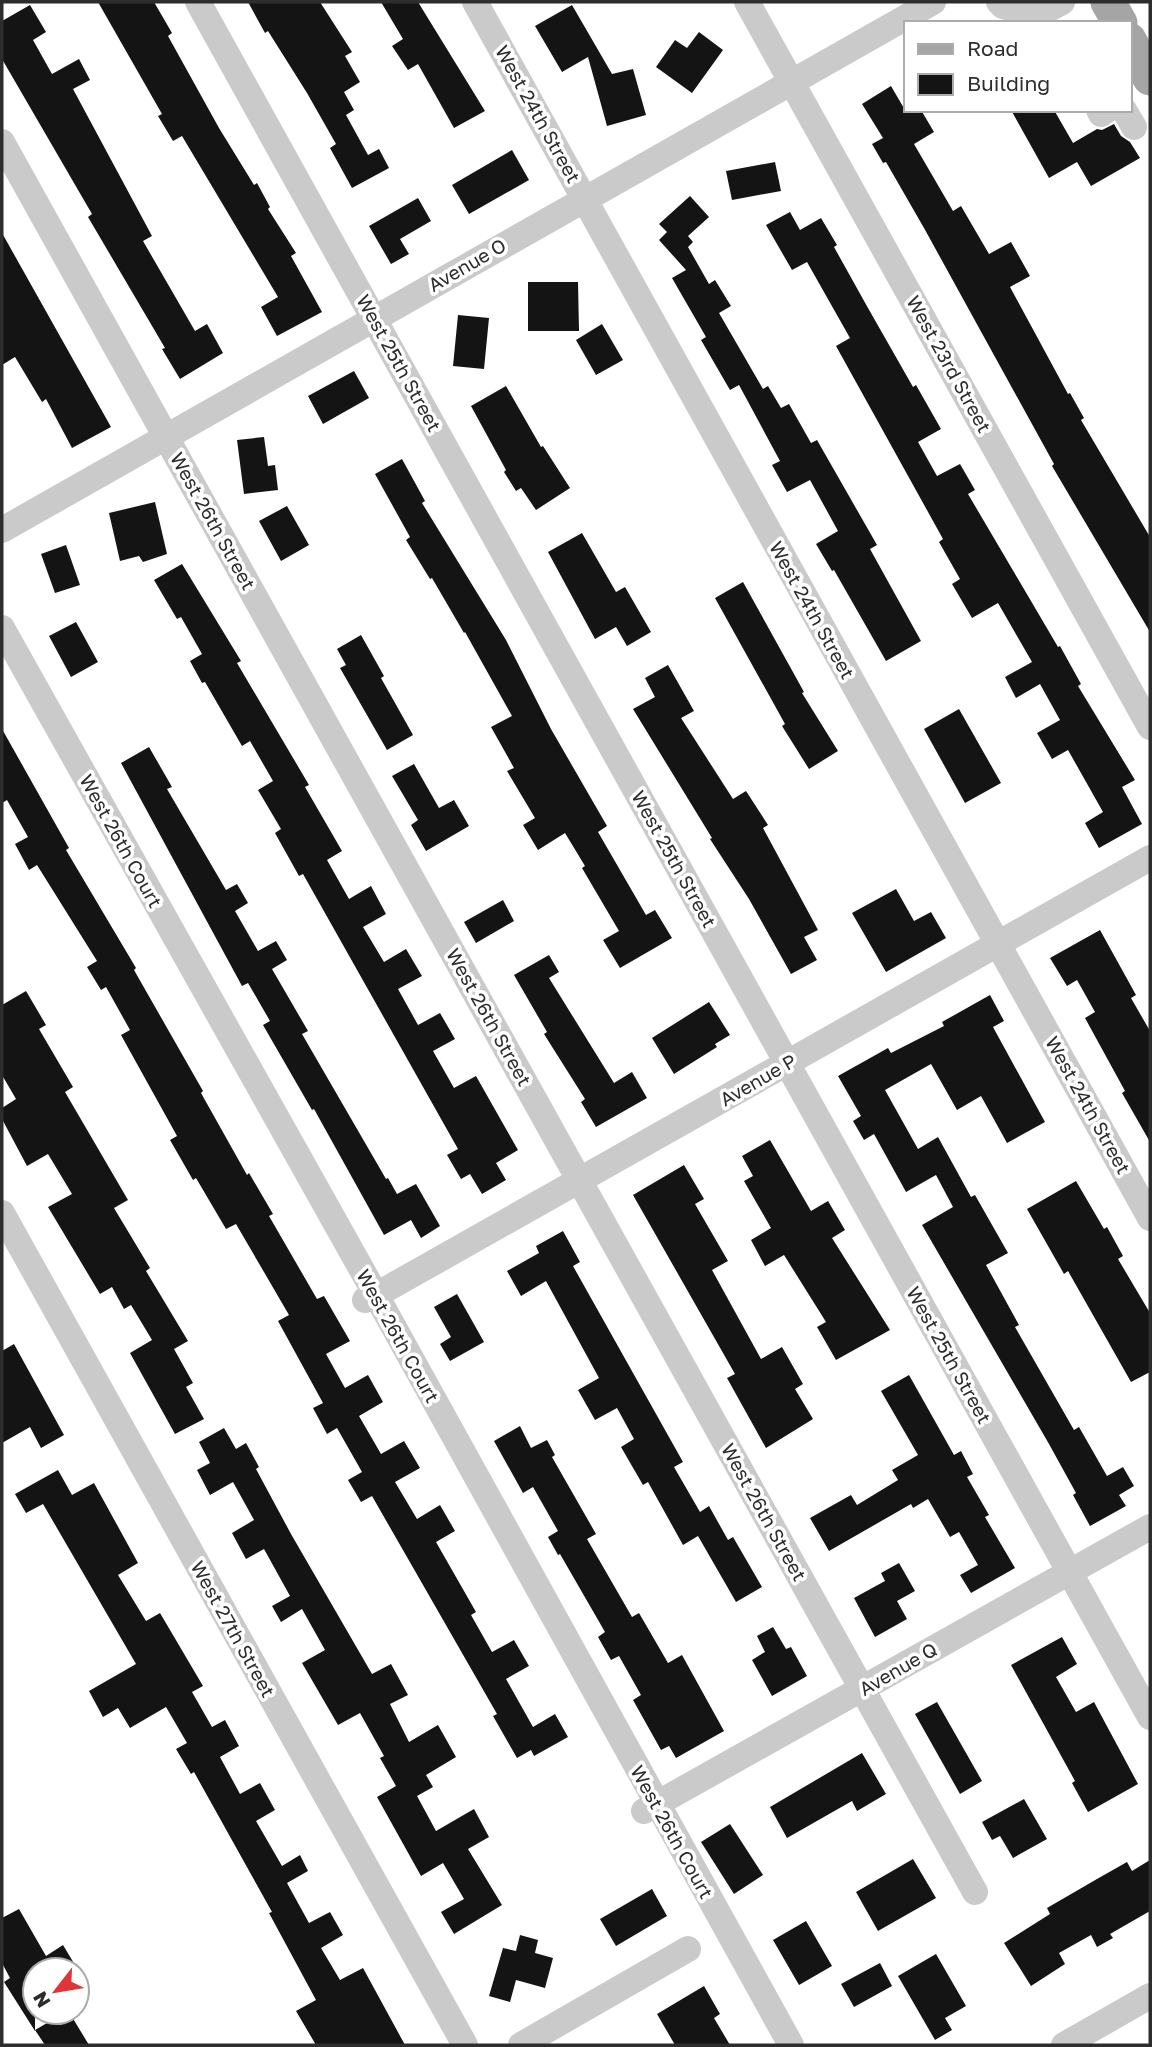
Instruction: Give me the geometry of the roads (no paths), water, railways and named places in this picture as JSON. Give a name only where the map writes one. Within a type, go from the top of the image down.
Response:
[{"type":"main road","points":[[1108,2],[1118,21]]},
{"type":"main road","points":[[1131,45],[1150,78]]},
{"type":"street","name":"West 25th Street","points":[[198,2],[1150,1717]]},
{"type":"street","name":"West 24th Street","points":[[475,2],[1150,1217]]},
{"type":"street","name":"West 23rd Street","points":[[747,2],[1150,727]]},
{"type":"street","name":"Avenue O","points":[[2,530],[933,2]]},
{"type":"street","points":[[999,2],[1003,6],[1036,16],[1062,2]]},
{"type":"street","name":"West 26th Street","points":[[2,142],[975,1892]]},
{"type":"street","name":"West 26th Court","points":[[2,628],[651,1808],[774,2045]]},
{"type":"street","name":"West 26th Court","points":[[2,649],[370,1298]]},
{"type":"street","name":"Avenue P","points":[[370,1298],[1150,858]]},
{"type":"street","name":"West 27th Street","points":[[2,1213],[464,2045]]},
{"type":"street","name":"Avenue Q","points":[[651,1808],[1150,1527]]},
{"type":"street","name":"West 26th Court","points":[[651,1808],[791,2045]]},
{"type":"street","points":[[521,2045],[688,1949]]},
{"type":"street","points":[[1064,2045],[1150,1996]]}]
